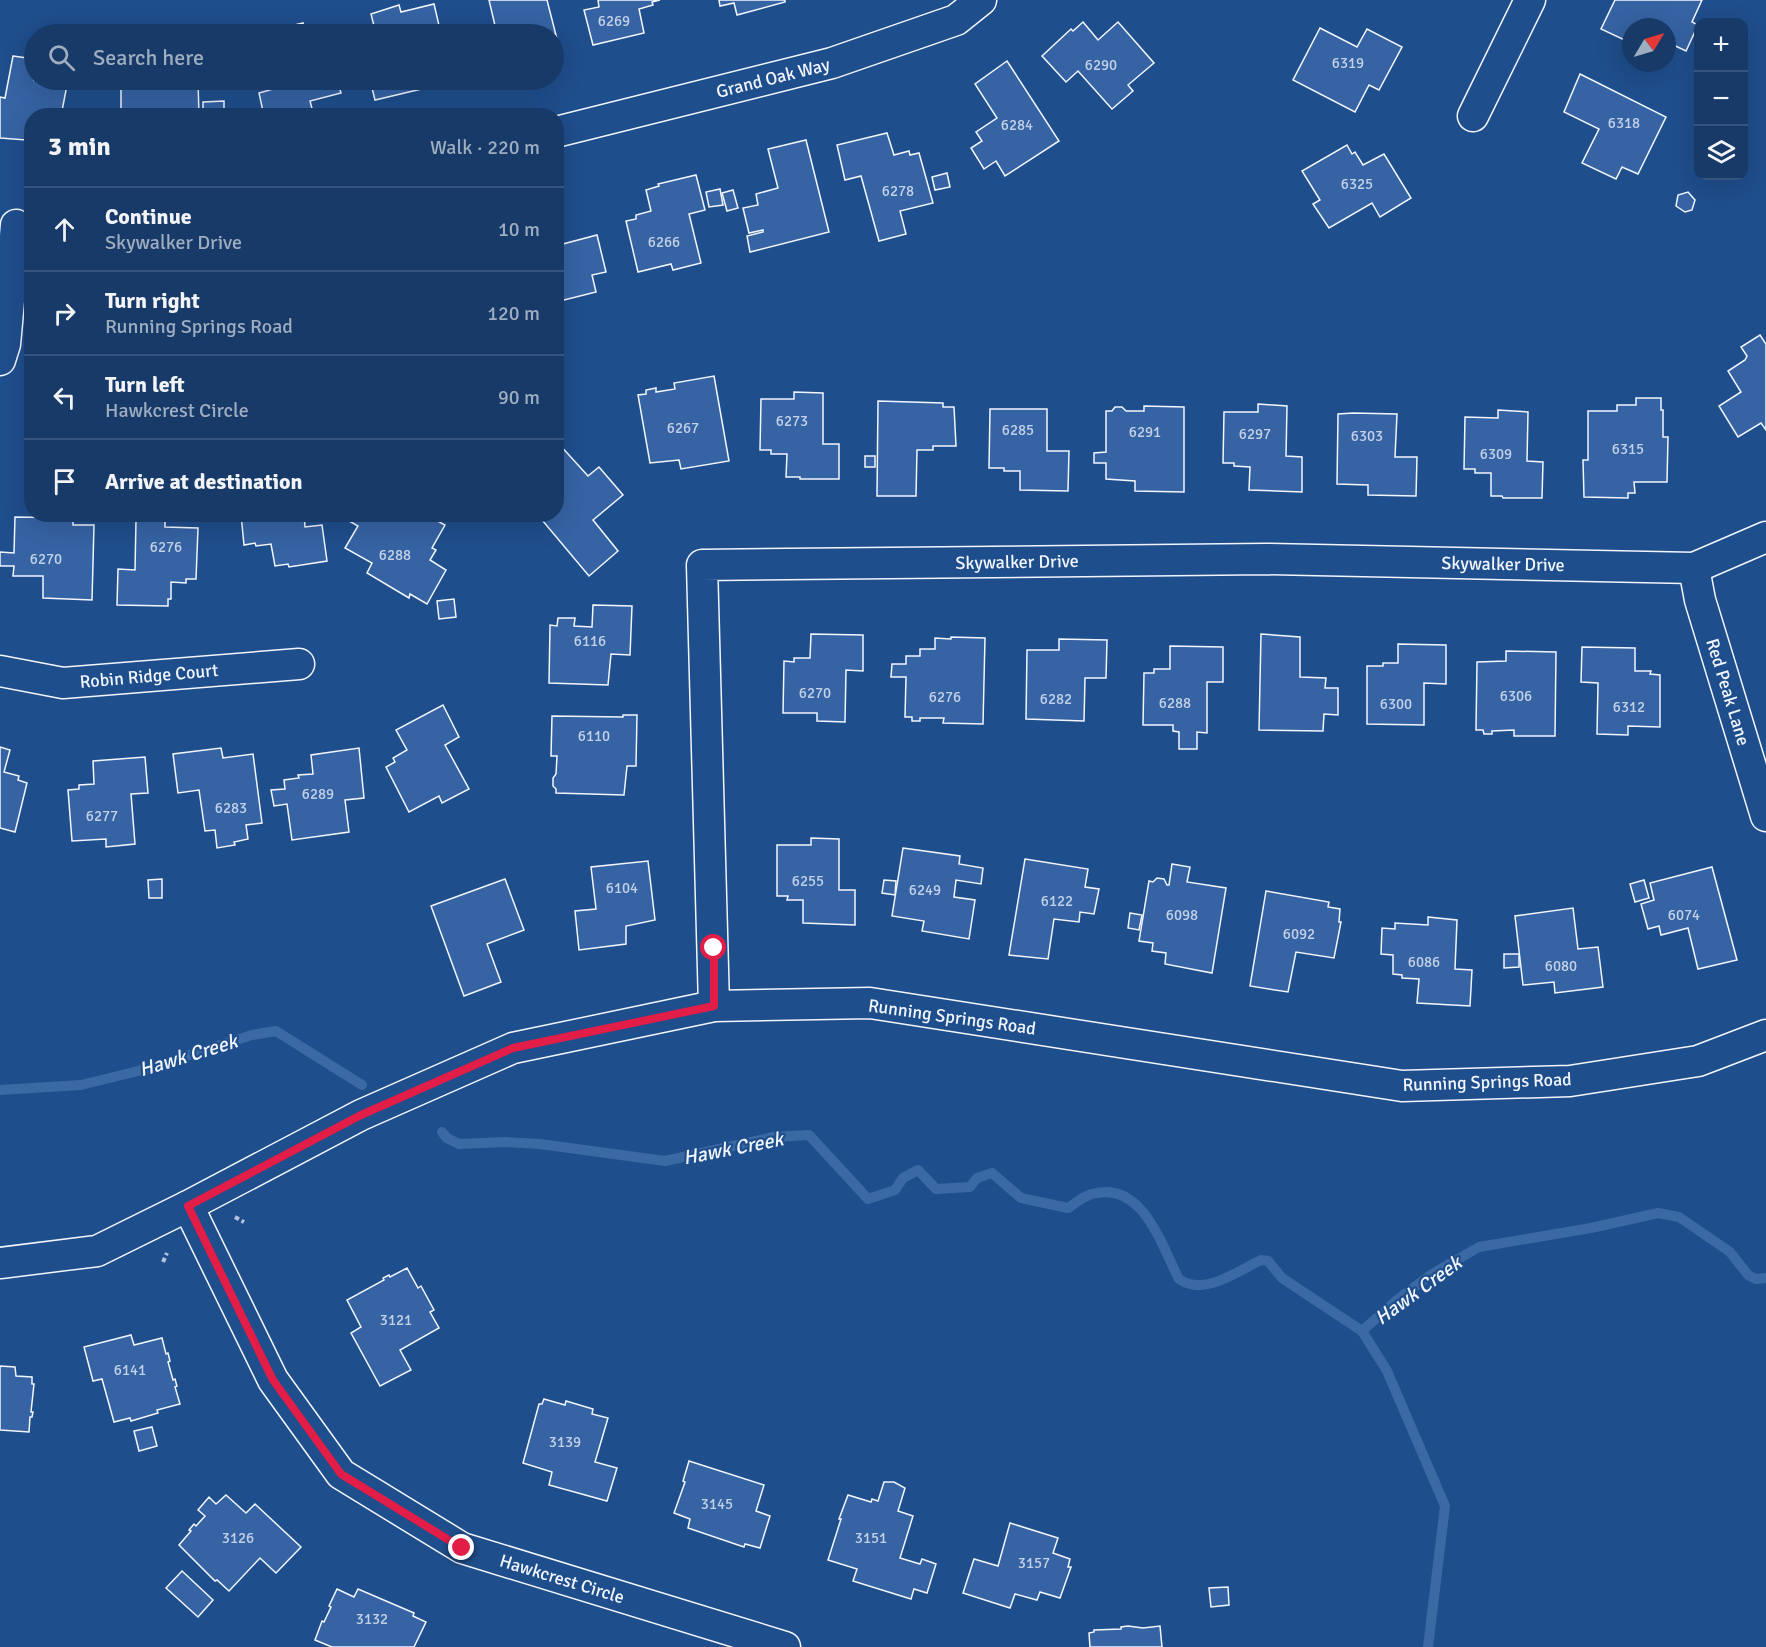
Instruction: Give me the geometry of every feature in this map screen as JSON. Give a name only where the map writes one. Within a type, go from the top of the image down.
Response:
[{"type":"street","name":"Grand Oak Way","points":[[564,130],[832,63],[956,20],[981,0]]},
{"type":"street","points":[[1473,116],[1530,0]]},
{"type":"street","points":[[0,360],[5,344],[16,223]]},
{"type":"street","name":"Skywalker Drive","points":[[714,1006],[702,565],[1266,559],[1694,568],[1766,537]]},
{"type":"street","name":"Red Peak Lane","points":[[1694,568],[1700,600],[1766,816]]},
{"type":"street","name":"Robin Ridge Court","points":[[0,671],[63,683],[299,664]]},
{"type":"street","name":"Running Springs Road","points":[[0,1263],[97,1251],[361,1115],[513,1048],[714,1006],[870,1003],[1402,1086],[1570,1081],[1698,1061],[1766,1035]]},
{"type":"street","name":"Hawkcrest Circle","points":[[188,1206],[273,1380],[341,1474],[462,1548],[784,1647]]},
{"type":"path","points":[[235,1217],[244,1222]]},
{"type":"path","points":[[164,1262],[166,1253]]},
{"type":"building","points":[[489,0],[547,0],[553,24],[495,24]]},
{"type":"building","points":[[598,0],[660,0],[652,2],[653,5],[639,9],[644,33],[593,45],[584,10],[599,7]]},
{"type":"building","points":[[719,0],[785,0],[785,2],[737,15],[734,3],[720,6]]},
{"type":"building","points":[[1615,0],[1702,0],[1692,22],[1694,23],[1694,34],[1686,51],[1676,46],[1676,18],[1622,18],[1622,39],[1601,29]]},
{"type":"building","points":[[434,4],[439,24],[374,24],[371,14],[399,5],[401,12]]},
{"type":"building","points":[[1083,22],[1098,40],[1118,22],[1154,63],[1128,85],[1133,91],[1112,109],[1078,71],[1066,82],[1042,56],[1071,29],[1073,31]]},
{"type":"building","points":[[1320,28],[1357,47],[1367,29],[1402,47],[1379,90],[1369,85],[1355,112],[1293,80]]},
{"type":"building","points":[[13,56],[24,58],[24,90],[66,90],[63,108],[24,108],[24,140],[0,138],[0,97],[5,98]]},
{"type":"building","points":[[1007,61],[1059,141],[1005,176],[996,161],[984,169],[971,148],[982,141],[976,132],[997,118],[975,84]]},
{"type":"building","points":[[1580,74],[1666,117],[1638,174],[1622,167],[1616,179],[1582,163],[1599,129],[1564,112]]},
{"type":"building","points":[[121,90],[198,90],[199,108],[121,108]]},
{"type":"building","points":[[270,90],[340,90],[341,93],[310,101],[312,108],[262,108],[259,93]]},
{"type":"building","points":[[372,90],[418,90],[375,100]]},
{"type":"building","points":[[224,101],[224,108],[203,108],[203,102]]},
{"type":"building","points":[[887,133],[894,155],[909,151],[910,155],[919,153],[933,203],[900,211],[906,234],[879,241],[861,176],[845,180],[837,145]]},
{"type":"building","points":[[806,140],[829,232],[750,252],[747,236],[763,232],[763,230],[749,233],[743,208],[758,205],[756,194],[778,188],[768,149]]},
{"type":"building","points":[[1347,145],[1352,154],[1355,152],[1363,165],[1384,154],[1411,198],[1380,217],[1372,203],[1329,228],[1313,204],[1320,200],[1302,171]]},
{"type":"building","points":[[947,173],[950,187],[935,190],[932,177]]},
{"type":"building","points":[[696,175],[705,210],[689,214],[701,263],[673,270],[671,264],[638,272],[626,221],[636,219],[636,215],[651,211],[646,190],[659,186],[658,184]]},
{"type":"building","points":[[720,189],[723,205],[709,207],[706,192]]},
{"type":"building","points":[[733,190],[738,208],[727,211],[722,193]]},
{"type":"building","points":[[1688,192],[1695,200],[1692,210],[1685,212],[1676,206],[1678,195]]},
{"type":"building","points":[[597,235],[606,272],[592,275],[596,292],[564,300],[564,244]]},
{"type":"building","points":[[1760,335],[1766,344],[1766,430],[1761,423],[1738,437],[1719,406],[1741,392],[1728,371],[1745,360],[1747,356],[1741,347]]},
{"type":"building","points":[[714,376],[729,461],[681,469],[679,460],[650,463],[638,395],[646,394],[646,390],[656,388],[656,392],[675,389],[674,383]]},
{"type":"building","points":[[794,392],[823,393],[823,444],[839,444],[839,479],[786,477],[787,454],[771,454],[771,450],[760,450],[761,399],[794,399]]},
{"type":"building","points":[[1636,398],[1661,398],[1663,437],[1668,437],[1667,482],[1634,482],[1635,493],[1628,493],[1628,498],[1584,497],[1583,460],[1588,460],[1588,411],[1617,411],[1617,405],[1636,405]]},
{"type":"building","points":[[878,401],[943,403],[943,407],[954,407],[956,446],[933,446],[933,450],[917,450],[916,496],[877,496]]},
{"type":"building","points":[[1258,404],[1287,406],[1286,456],[1302,457],[1302,492],[1249,490],[1250,467],[1223,463],[1224,412],[1258,412]]},
{"type":"building","points":[[1144,406],[1184,407],[1184,492],[1135,491],[1135,481],[1106,479],[1106,463],[1094,463],[1094,453],[1106,452],[1106,411],[1122,407],[1126,411],[1144,411]]},
{"type":"building","points":[[990,409],[1047,409],[1047,451],[1069,451],[1068,491],[1020,490],[1020,471],[989,468]]},
{"type":"building","points":[[1498,410],[1528,412],[1527,461],[1543,462],[1542,498],[1491,496],[1491,473],[1475,473],[1475,469],[1464,469],[1465,417],[1498,418]]},
{"type":"building","points":[[1338,414],[1397,414],[1395,457],[1417,457],[1416,496],[1368,495],[1368,485],[1337,484]]},
{"type":"building","points":[[564,450],[588,476],[599,467],[623,495],[593,520],[618,551],[589,576],[544,522],[564,522]]},
{"type":"building","points":[[865,456],[875,456],[875,467],[865,467]]},
{"type":"building","points":[[15,517],[24,517],[24,522],[73,522],[73,525],[94,525],[92,600],[43,598],[43,576],[13,576],[14,566],[0,566],[0,552],[14,553]]},
{"type":"building","points":[[136,522],[165,522],[165,527],[198,528],[196,579],[186,579],[186,583],[171,582],[171,599],[168,599],[168,606],[117,605],[118,569],[135,570]]},
{"type":"building","points":[[242,522],[305,522],[305,527],[322,525],[327,561],[289,567],[288,564],[275,566],[271,544],[244,545]]},
{"type":"building","points":[[351,522],[439,522],[445,525],[432,548],[436,550],[430,560],[446,570],[427,604],[410,594],[409,598],[367,573],[372,563],[345,548],[358,526]]},
{"type":"building","points":[[454,599],[456,617],[439,619],[437,601]]},
{"type":"building","points":[[593,605],[632,606],[630,655],[611,654],[608,685],[549,683],[550,625],[557,626],[558,618],[575,618],[574,626],[592,627]]},
{"type":"building","points":[[811,634],[863,635],[863,671],[846,670],[845,722],[817,721],[817,713],[783,713],[784,661],[794,662],[794,658],[810,658]]},
{"type":"building","points":[[1261,634],[1300,637],[1300,677],[1326,678],[1325,688],[1338,688],[1338,715],[1324,714],[1323,731],[1259,730]]},
{"type":"building","points":[[951,637],[985,638],[983,724],[943,723],[944,718],[920,718],[920,721],[912,721],[912,717],[905,717],[906,677],[891,677],[892,664],[906,664],[906,656],[920,656],[920,649],[935,649],[935,638],[951,639]]},
{"type":"building","points":[[1059,639],[1107,640],[1106,678],[1085,678],[1084,721],[1026,719],[1027,650],[1059,650]]},
{"type":"building","points":[[1398,644],[1446,645],[1446,684],[1424,683],[1424,725],[1367,724],[1367,666],[1398,663]]},
{"type":"building","points":[[1170,646],[1223,647],[1223,682],[1207,682],[1207,733],[1197,732],[1197,749],[1179,749],[1179,732],[1173,731],[1173,725],[1143,725],[1144,673],[1154,673],[1154,669],[1170,669]]},
{"type":"building","points":[[1582,647],[1635,648],[1635,671],[1651,671],[1650,674],[1660,675],[1660,727],[1628,726],[1628,735],[1597,734],[1598,683],[1581,682]]},
{"type":"building","points":[[1506,651],[1556,652],[1555,736],[1514,736],[1514,730],[1492,731],[1492,734],[1484,734],[1483,730],[1476,730],[1477,662],[1506,661]]},
{"type":"building","points":[[443,705],[459,737],[445,745],[469,789],[442,803],[439,796],[409,812],[386,767],[395,762],[393,758],[407,750],[396,730]]},
{"type":"building","points":[[623,715],[637,715],[636,766],[627,766],[624,795],[556,793],[553,778],[556,774],[557,756],[551,756],[552,716],[623,717]]},
{"type":"building","points":[[0,747],[10,750],[4,772],[19,776],[18,780],[27,783],[15,832],[0,828]]},
{"type":"building","points":[[221,748],[223,758],[253,754],[262,823],[246,825],[248,839],[234,842],[235,845],[217,848],[215,830],[205,831],[199,790],[178,793],[173,754]]},
{"type":"building","points":[[359,748],[364,798],[345,800],[349,832],[292,840],[287,804],[274,806],[271,790],[285,789],[284,780],[299,778],[298,775],[313,774],[311,755]]},
{"type":"building","points":[[145,757],[148,793],[131,794],[135,844],[106,847],[106,839],[72,841],[68,790],[79,789],[79,785],[94,784],[93,761]]},
{"type":"building","points":[[811,838],[839,839],[839,890],[855,890],[855,925],[803,923],[803,900],[787,900],[788,896],[777,896],[777,845],[811,845]]},
{"type":"building","points":[[903,848],[960,856],[959,864],[983,868],[981,884],[956,880],[954,897],[975,900],[969,939],[922,931],[924,921],[892,916]]},
{"type":"building","points":[[1025,859],[1088,869],[1085,887],[1099,889],[1094,914],[1080,912],[1079,922],[1054,919],[1048,959],[1009,955]]},
{"type":"building","points":[[648,861],[655,920],[626,926],[626,944],[579,950],[575,911],[596,909],[591,867]]},
{"type":"building","points":[[1172,864],[1190,867],[1187,882],[1226,888],[1212,973],[1165,964],[1166,953],[1152,951],[1153,943],[1139,941],[1149,881],[1153,882],[1157,878],[1164,879],[1169,885]]},
{"type":"building","points":[[1712,867],[1737,960],[1698,969],[1688,928],[1661,935],[1659,926],[1648,929],[1641,904],[1654,900],[1650,883]]},
{"type":"building","points":[[162,879],[162,898],[149,898],[148,880]]},
{"type":"building","points":[[505,879],[524,930],[487,944],[501,982],[464,996],[431,906]]},
{"type":"building","points":[[884,880],[896,881],[895,895],[882,893]]},
{"type":"building","points":[[1644,880],[1649,898],[1635,902],[1630,884]]},
{"type":"building","points":[[1266,891],[1329,902],[1328,907],[1340,909],[1339,922],[1341,922],[1334,958],[1296,952],[1288,992],[1250,986]]},
{"type":"building","points":[[1573,908],[1578,949],[1598,947],[1603,987],[1555,993],[1554,982],[1523,985],[1515,916]]},
{"type":"building","points":[[1130,913],[1142,915],[1139,930],[1128,928]]},
{"type":"building","points":[[1428,917],[1457,920],[1455,969],[1472,970],[1470,1006],[1417,1003],[1419,979],[1402,978],[1402,975],[1393,974],[1393,955],[1381,954],[1382,928],[1395,929],[1395,923],[1428,925]]},
{"type":"building","points":[[1504,954],[1519,954],[1519,967],[1504,968]]},
{"type":"building","points":[[407,1268],[418,1288],[421,1286],[434,1310],[430,1312],[439,1328],[400,1350],[411,1370],[380,1386],[351,1333],[361,1327],[347,1300],[384,1280],[383,1278]]},
{"type":"building","points":[[131,1335],[134,1345],[162,1338],[166,1354],[168,1353],[173,1380],[175,1379],[177,1386],[175,1387],[180,1404],[157,1410],[158,1413],[131,1421],[130,1418],[114,1422],[102,1379],[93,1381],[84,1347]]},
{"type":"building","points":[[0,1366],[15,1367],[16,1376],[32,1377],[32,1384],[34,1384],[31,1412],[33,1412],[30,1417],[29,1432],[0,1430]]},
{"type":"building","points":[[544,1399],[565,1405],[566,1401],[593,1409],[592,1414],[608,1418],[595,1462],[617,1468],[607,1501],[549,1485],[552,1472],[523,1463],[539,1404],[542,1404]]},
{"type":"building","points":[[152,1427],[157,1446],[139,1451],[134,1431]]},
{"type":"building","points":[[689,1461],[764,1485],[756,1511],[770,1516],[760,1548],[745,1544],[744,1547],[688,1528],[690,1519],[674,1513],[685,1482],[683,1481]]},
{"type":"building","points":[[884,1482],[894,1482],[905,1488],[898,1511],[913,1516],[900,1558],[920,1564],[922,1559],[936,1564],[927,1593],[914,1589],[911,1599],[853,1581],[857,1569],[828,1560],[848,1495],[871,1502],[872,1499],[878,1501]]},
{"type":"building","points":[[226,1495],[246,1513],[255,1504],[301,1547],[276,1573],[260,1558],[229,1591],[217,1580],[215,1581],[179,1545],[194,1524],[196,1526],[205,1516],[198,1510],[209,1497],[216,1504]]},
{"type":"building","points":[[1010,1523],[1058,1538],[1053,1553],[1070,1559],[1068,1567],[1071,1567],[1060,1598],[1040,1592],[1037,1600],[1015,1594],[1010,1608],[963,1593],[974,1559],[998,1566]]},
{"type":"building","points":[[182,1571],[213,1600],[198,1617],[166,1588]]},
{"type":"building","points":[[1228,1587],[1229,1605],[1211,1607],[1209,1588]]},
{"type":"building","points":[[337,1589],[354,1597],[358,1589],[414,1613],[413,1616],[426,1622],[414,1647],[332,1647],[315,1640]]},
{"type":"building","points":[[1160,1626],[1162,1647],[1090,1647],[1089,1633],[1094,1630],[1121,1629],[1121,1627],[1143,1628]]},
{"type":"waterway","name":"Hawk Creek","points":[[0,1090],[81,1085],[146,1069],[252,1035],[276,1031],[362,1085]]},
{"type":"waterway","name":"Hawk Creek","points":[[442,1132],[447,1138],[459,1144],[505,1142],[540,1144],[665,1161],[774,1137],[809,1135],[868,1199],[895,1190],[903,1178],[918,1170],[936,1189],[970,1187],[977,1178],[992,1173],[1021,1198],[1068,1208],[1089,1195],[1110,1192],[1125,1197],[1148,1218],[1179,1279],[1189,1284],[1210,1284],[1261,1260],[1268,1261],[1282,1278],[1362,1331],[1397,1300],[1432,1274],[1479,1247],[1591,1228],[1658,1213],[1679,1217],[1730,1252],[1748,1275],[1756,1279],[1766,1278]]},
{"type":"waterway","points":[[1362,1331],[1387,1371],[1445,1506],[1428,1647]]},
{"type":"route","points":[[462,1548],[341,1474],[273,1380],[188,1206],[361,1115],[513,1048],[714,1006],[714,948]]}]
